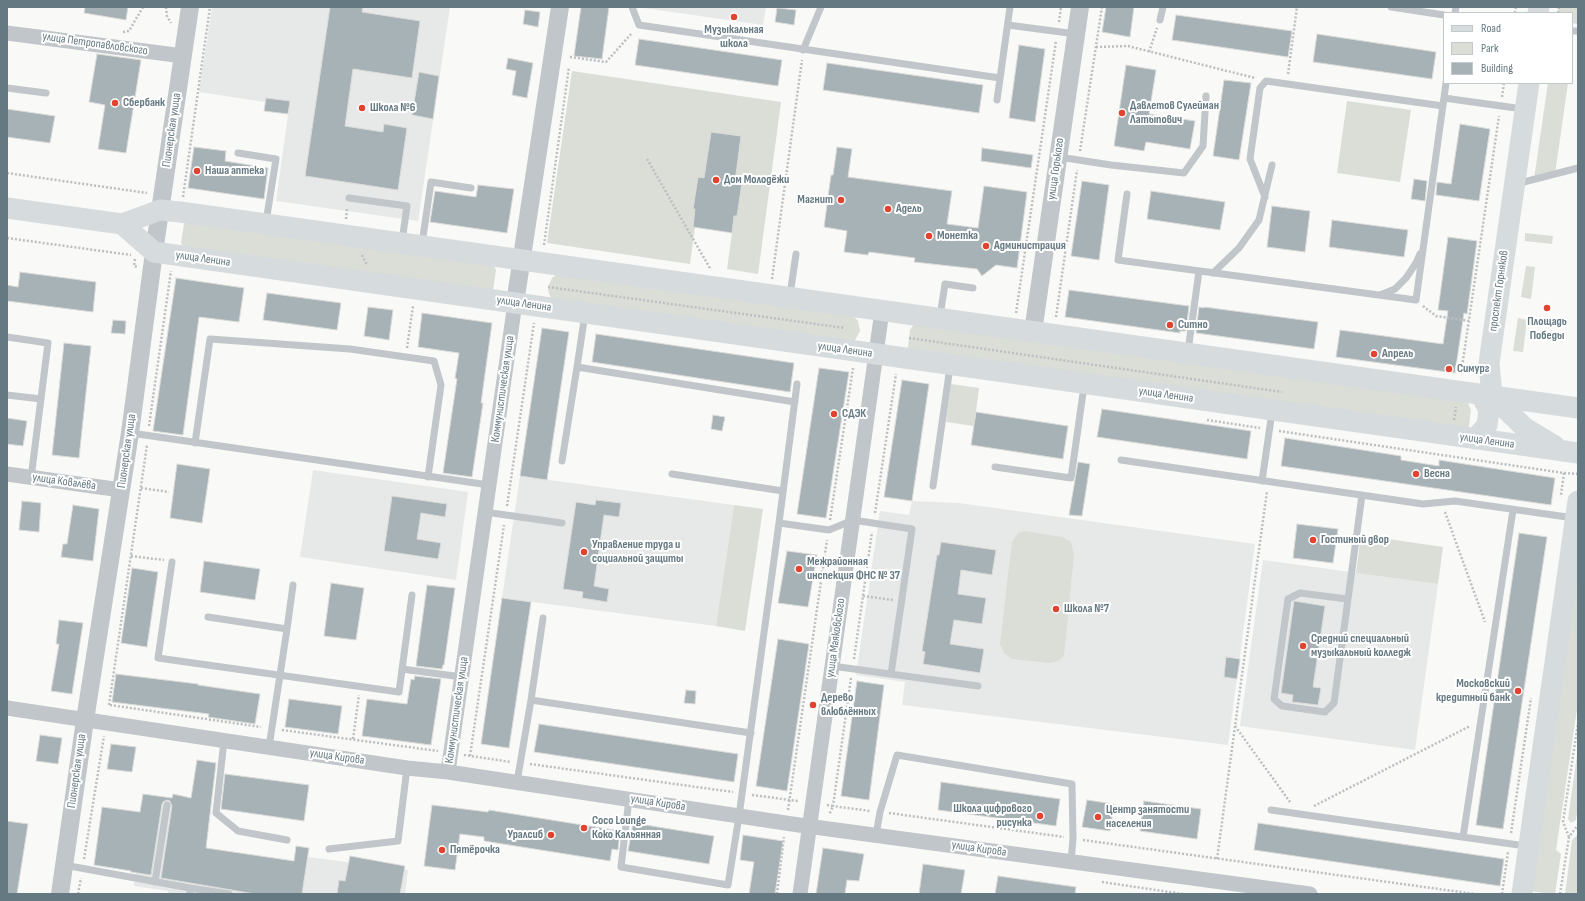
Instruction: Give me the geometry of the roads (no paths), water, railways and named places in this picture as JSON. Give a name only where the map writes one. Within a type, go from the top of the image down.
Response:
[{"type":"main road","name":"проспект Горняков","points":[[1475,439],[1486,425],[1489,410],[1487,396],[1489,363],[1528,84]]},
{"type":"main road","points":[[7,208],[122,224],[170,211],[266,224],[348,226],[402,243],[422,246],[662,280],[784,289],[848,306],[1578,408]]},
{"type":"main road","points":[[122,224],[164,254]]},
{"type":"main road","name":"улица Ленина","points":[[164,254],[515,303],[539,315],[586,313],[876,354],[907,348],[950,365],[1049,369],[1084,384],[1271,420],[1453,426],[1475,439],[1578,453]]},
{"type":"main road","points":[[1487,396],[1525,428],[1552,445],[1578,453]]},
{"type":"main road","points":[[1522,894],[1519,845],[1570,512]]},
{"type":"street","name":"Пионерская улица","points":[[60,894],[84,720],[130,433],[164,254],[170,211],[183,56],[190,7]]},
{"type":"street","name":"Коммунистическая улица","points":[[448,772],[515,303],[560,7]]},
{"type":"street","name":"улица Горького","points":[[1033,332],[1080,7]]},
{"type":"street","name":"улица Петропавловского","points":[[7,33],[183,56]]},
{"type":"street","name":"улица Маяковского","points":[[800,894],[882,310]]},
{"type":"street","name":"улица Ковалёва","points":[[7,474],[121,490]]},
{"type":"street","name":"улица Кирова","points":[[7,708],[408,768],[517,782],[810,827],[1310,894]]},
{"type":"lane","points":[[632,7],[639,25],[1000,78]]},
{"type":"lane","points":[[803,50],[821,7]]},
{"type":"lane","points":[[996,100],[1010,7]]},
{"type":"lane","points":[[1160,20],[1163,7]]},
{"type":"lane","points":[[1391,7],[1443,15]]},
{"type":"lane","points":[[1008,25],[1076,34]]},
{"type":"lane","points":[[1265,197],[1250,159],[1260,88],[1266,81],[1443,106]]},
{"type":"lane","points":[[1127,194],[1118,260],[1416,300],[1446,84]]},
{"type":"lane","points":[[7,88],[46,93]]},
{"type":"lane","points":[[1058,156],[1078,160],[1184,173],[1203,146],[1206,96]]},
{"type":"lane","points":[[1444,98],[1525,109]]},
{"type":"lane","points":[[238,153],[276,159],[266,224]]},
{"type":"lane","points":[[1213,273],[1239,248],[1259,220],[1272,165]]},
{"type":"lane","points":[[1514,185],[1578,168]]},
{"type":"lane","points":[[422,246],[431,182],[471,188]]},
{"type":"lane","points":[[349,198],[407,206],[402,243]]},
{"type":"lane","points":[[1380,296],[1395,289],[1406,278],[1416,263],[1424,244]]},
{"type":"lane","points":[[784,289],[796,254]]},
{"type":"lane","points":[[1188,354],[1199,271]]},
{"type":"lane","points":[[940,319],[945,284],[973,288]]},
{"type":"lane","points":[[562,461],[586,313]]},
{"type":"lane","points":[[7,337],[48,343],[31,478]]},
{"type":"lane","points":[[195,443],[210,339],[350,349],[434,361],[441,385],[428,477]]},
{"type":"lane","points":[[933,486],[950,365]]},
{"type":"lane","points":[[577,367],[795,402]]},
{"type":"lane","points":[[629,799],[621,867],[728,885],[751,733],[797,384]]},
{"type":"lane","points":[[995,467],[1071,478],[1084,384]]},
{"type":"lane","points":[[7,395],[40,399]]},
{"type":"lane","points":[[1265,481],[1271,420]]},
{"type":"lane","points":[[130,433],[489,485]]},
{"type":"lane","points":[[1121,460],[1423,504],[1455,501],[1513,510],[1570,512]]},
{"type":"lane","points":[[672,474],[783,491]]},
{"type":"lane","points":[[1348,599],[1300,593],[1288,599],[1274,699],[1282,706],[1325,712],[1334,703],[1348,599],[1362,495]]},
{"type":"lane","points":[[1463,837],[1513,510]]},
{"type":"lane","points":[[486,512],[562,523]]},
{"type":"lane","points":[[779,523],[829,530],[853,520],[912,529],[891,674]]},
{"type":"lane","points":[[172,562],[158,658],[360,687],[398,692],[412,594]]},
{"type":"lane","points":[[269,747],[293,585]]},
{"type":"lane","points":[[208,618],[287,629]]},
{"type":"lane","points":[[517,782],[543,618]]},
{"type":"lane","points":[[832,666],[978,686]]},
{"type":"lane","points":[[402,668],[462,677]]},
{"type":"lane","points":[[531,700],[751,733]]},
{"type":"lane","points":[[224,741],[216,813],[238,832],[287,840]]},
{"type":"lane","points":[[876,836],[880,812],[897,755],[1072,784],[1073,839],[1071,862]]},
{"type":"lane","points":[[329,849],[398,841],[408,768]]},
{"type":"lane","points":[[155,882],[167,805]]},
{"type":"lane","points":[[1271,810],[1519,845]]},
{"type":"lane","points":[[64,865],[155,882],[190,891],[229,894]]},
{"type":"place","name":"Музыкальная школа","points":[[734,17]]},
{"type":"place","name":"Сбербанк","points":[[115,103]]},
{"type":"place","name":"Школа №6","points":[[362,108]]},
{"type":"place","name":"Давлетов Сулейман Латыпович","points":[[1122,113]]},
{"type":"place","name":"Наша аптека","points":[[197,171]]},
{"type":"place","name":"Дом Молодёжи","points":[[716,180]]},
{"type":"place","name":"Магнит","points":[[841,200]]},
{"type":"place","name":"Адель","points":[[888,209]]},
{"type":"place","name":"Монетка","points":[[929,236]]},
{"type":"place","name":"Администрация","points":[[986,246]]},
{"type":"place","name":"Площадь Победы","points":[[1547,308]]},
{"type":"place","name":"Ситно","points":[[1170,325]]},
{"type":"place","name":"Апрель","points":[[1374,354]]},
{"type":"place","name":"Симург","points":[[1449,369]]},
{"type":"place","name":"СДЭК","points":[[834,414]]},
{"type":"place","name":"Весна","points":[[1416,474]]},
{"type":"place","name":"Гостиный двор","points":[[1313,540]]},
{"type":"place","name":"Управление труда и социальной защиты","points":[[584,552]]},
{"type":"place","name":"Межрайонная инспекция ФНС № 37","points":[[799,569]]},
{"type":"place","name":"Школа №7","points":[[1056,609]]},
{"type":"place","name":"Средний специальный музыкальный колледж","points":[[1303,646]]},
{"type":"place","name":"Московский кредитный банк","points":[[1518,691]]},
{"type":"place","name":"Дерево влюблённых","points":[[813,705]]},
{"type":"place","name":"Школа цифрового рисунка","points":[[1040,816]]},
{"type":"place","name":"Центр занятости населения","points":[[1098,817]]},
{"type":"place","name":"Coco Lounge Коко Кальянная","points":[[584,828]]},
{"type":"place","name":"Уралсиб","points":[[551,835]]},
{"type":"place","name":"Пятёрочка","points":[[442,850]]}]
